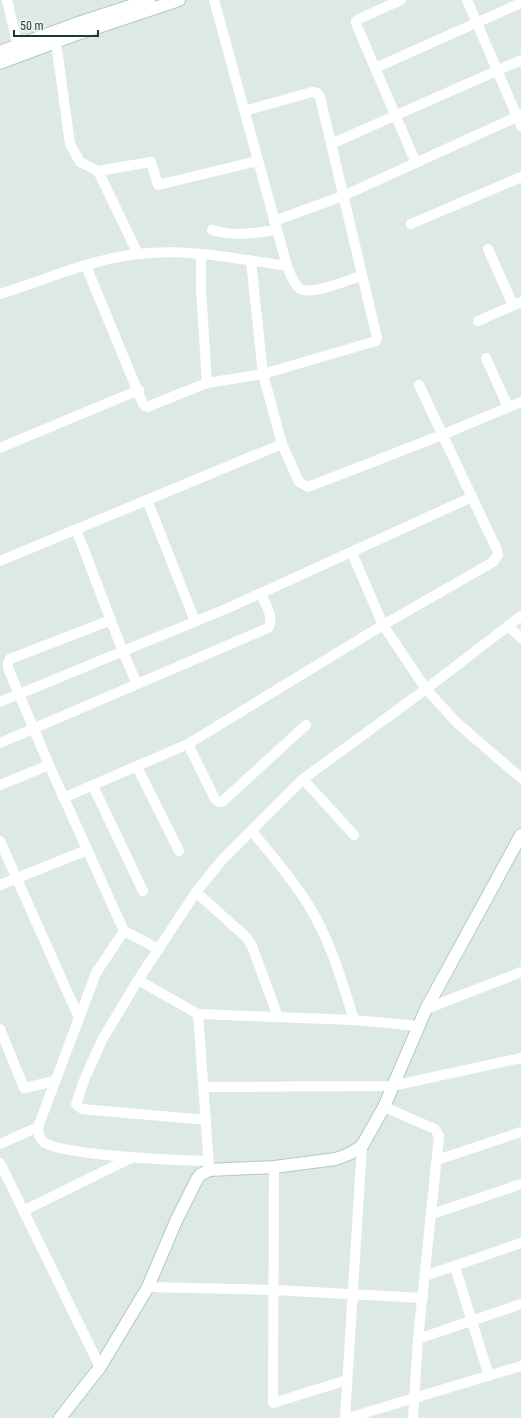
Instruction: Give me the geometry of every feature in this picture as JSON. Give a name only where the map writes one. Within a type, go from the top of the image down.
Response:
[{"type":"street","points":[[6,0],[18,50]]},
{"type":"street","points":[[0,63],[18,50],[150,0]]},
{"type":"street","points":[[0,52],[56,42],[179,0]]},
{"type":"street","points":[[214,0],[287,266],[294,282],[299,289],[308,293],[361,276]]},
{"type":"street","points":[[401,0],[356,21],[416,163]]},
{"type":"street","points":[[212,230],[224,234],[239,235],[276,226],[416,163],[520,119],[497,71],[467,0]]},
{"type":"street","points":[[376,68],[521,3]]},
{"type":"street","points":[[56,42],[70,144],[80,162],[98,171],[151,162],[158,185],[258,162]]},
{"type":"street","points":[[331,144],[521,60]]},
{"type":"street","points":[[86,266],[139,390],[143,404],[147,407],[207,383],[263,374],[376,341],[320,96],[317,93],[312,92],[244,111]]},
{"type":"street","points":[[98,171],[138,254]]},
{"type":"street","points":[[411,224],[521,177]]},
{"type":"street","points":[[478,321],[517,304],[488,249]]},
{"type":"street","points":[[0,294],[86,266],[138,254],[172,252],[202,254],[287,266]]},
{"type":"street","points":[[202,254],[201,290],[207,383]]},
{"type":"street","points":[[251,261],[263,374],[282,444],[299,482],[308,487],[442,435],[521,402]]},
{"type":"street","points":[[486,358],[508,407]]},
{"type":"street","points":[[63,798],[188,744],[383,625],[496,559],[497,550],[419,386]]},
{"type":"street","points":[[0,448],[139,390]]},
{"type":"street","points":[[0,561],[282,444]]},
{"type":"street","points":[[0,702],[123,652],[260,593],[352,553],[472,497]]},
{"type":"street","points":[[147,500],[195,621]]},
{"type":"street","points":[[76,529],[123,652],[137,684]]},
{"type":"street","points":[[352,553],[383,625],[426,689],[457,723],[521,778]]},
{"type":"street","points":[[0,743],[268,628],[271,624],[271,618],[260,593]]},
{"type":"street","points":[[206,1120],[82,1109],[76,1104],[85,1078],[102,1040],[138,980],[196,892],[222,860],[303,779],[426,689],[521,616]]},
{"type":"street","points":[[111,620],[10,659],[8,668],[63,798],[124,931],[159,949]]},
{"type":"street","points":[[508,626],[521,638]]},
{"type":"street","points":[[188,744],[215,799],[219,802],[223,801],[306,725]]},
{"type":"street","points":[[0,785],[49,765]]},
{"type":"street","points":[[137,767],[179,851]]},
{"type":"street","points":[[303,779],[354,835]]},
{"type":"street","points":[[93,786],[143,891]]},
{"type":"street","points":[[252,831],[299,890],[310,908],[340,970],[354,1020]]},
{"type":"street","points":[[345,1418],[346,1380],[362,1146],[384,1107],[426,1009],[521,835]]},
{"type":"street","points":[[0,841],[79,1018]]},
{"type":"street","points":[[0,885],[87,850]]},
{"type":"street","points":[[196,892],[246,937],[252,946],[278,1017]]},
{"type":"street","points":[[124,931],[96,973],[38,1127],[38,1134],[42,1140],[48,1144],[71,1150],[209,1166],[274,1167],[336,1159],[349,1154],[362,1146]]},
{"type":"street","points":[[426,1009],[521,972]]},
{"type":"street","points":[[138,980],[198,1014],[354,1020],[418,1026]]},
{"type":"street","points":[[60,1418],[100,1367],[148,1287],[176,1221],[197,1179],[209,1166],[198,1014]]},
{"type":"street","points":[[0,1029],[24,1088],[55,1081]]},
{"type":"street","points":[[204,1087],[392,1086],[521,1058]]},
{"type":"street","points":[[384,1107],[435,1129],[439,1136],[418,1339],[413,1418]]},
{"type":"street","points":[[0,1144],[38,1127]]},
{"type":"street","points":[[437,1160],[521,1132]]},
{"type":"street","points":[[23,1211],[131,1158]]},
{"type":"street","points":[[0,1163],[100,1367]]},
{"type":"street","points":[[274,1167],[273,1403],[346,1380]]},
{"type":"street","points":[[432,1214],[521,1184]]},
{"type":"street","points":[[425,1276],[455,1267],[521,1243]]},
{"type":"street","points":[[455,1267],[489,1376]]},
{"type":"street","points":[[148,1287],[274,1290],[423,1298]]},
{"type":"street","points":[[418,1339],[521,1304]]},
{"type":"street","points":[[348,1418],[521,1366]]}]
